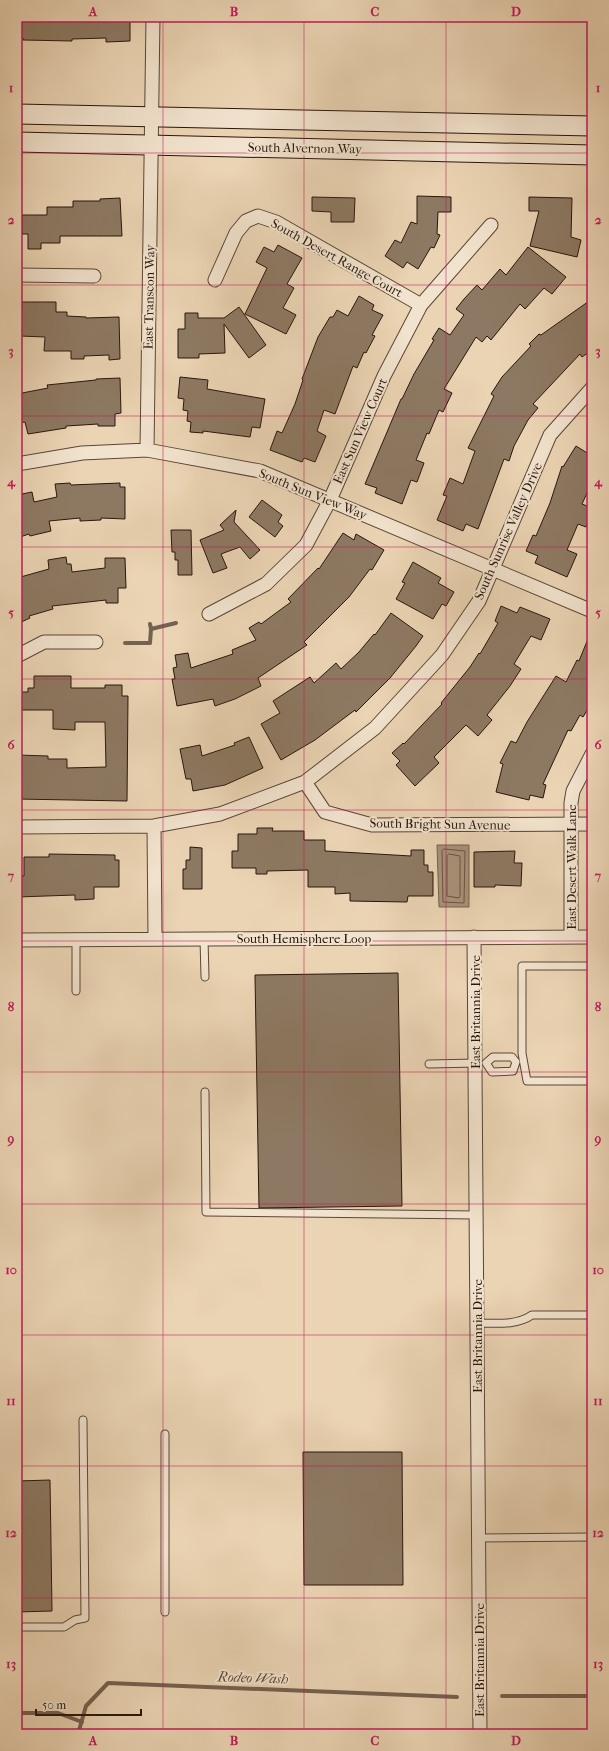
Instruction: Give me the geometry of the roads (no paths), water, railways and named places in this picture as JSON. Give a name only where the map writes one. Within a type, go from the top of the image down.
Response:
[{"type":"main road","name":"South Alvernon Way","points":[[17,114],[592,126]]},
{"type":"main road","name":"South Alvernon Way","points":[[17,142],[592,155]]},
{"type":"street","name":"East Transcon Way","points":[[147,450],[153,17]]},
{"type":"street","name":"South Desert Range Court","points":[[215,280],[236,234],[246,221],[258,216],[276,222],[421,305]]},
{"type":"street","name":"East Sun View Court","points":[[209,614],[266,584],[306,545],[330,500],[384,376],[421,305],[491,225]]},
{"type":"street","points":[[17,275],[94,276]]},
{"type":"street","name":"South Sunrise Valley Drive","points":[[17,827],[154,826],[220,814],[305,782],[375,728],[442,656],[479,600],[550,435],[592,388]]},
{"type":"street","name":"South Sun View Way","points":[[17,464],[82,453],[147,450],[260,471],[592,611]]},
{"type":"street","points":[[17,656],[44,642],[96,642]]},
{"type":"street","name":"East Desert Walk Lane","points":[[571,937],[571,824],[573,791],[592,754]]},
{"type":"street","name":"South Bright Sun Avenue","points":[[305,782],[324,812],[372,825],[592,824]]},
{"type":"street","points":[[154,826],[155,939]]},
{"type":"street","name":"East Britannia Drive","points":[[474,937],[480,1064],[476,1215],[480,1734]]},
{"type":"street","name":"South Hemisphere Loop","points":[[17,940],[592,937]]},
{"type":"lane","points":[[204,939],[205,977]]},
{"type":"lane","points":[[76,940],[76,990]]},
{"type":"lane","points":[[592,966],[522,966],[520,1062],[527,1081],[592,1081]]},
{"type":"lane","points":[[429,1064],[480,1064],[493,1057],[512,1057],[520,1062]]},
{"type":"lane","points":[[480,1064],[492,1072],[513,1071],[520,1062]]},
{"type":"lane","points":[[205,1092],[206,1212],[476,1215]]},
{"type":"lane","points":[[477,1323],[517,1322],[526,1320],[532,1315],[592,1316]]},
{"type":"lane","points":[[17,1627],[64,1627],[75,1620],[85,1618],[83,1420]]},
{"type":"lane","points":[[165,1434],[165,1612]]},
{"type":"lane","points":[[478,1538],[592,1537]]},
{"type":"water","points":[[437,845],[469,845],[469,907],[439,907]]},
{"type":"waterway","points":[[150,624],[151,629],[176,623]]},
{"type":"waterway","points":[[125,643],[150,643],[151,629]]},
{"type":"waterway","name":"Rodeo Wash","points":[[78,1734],[86,1706],[108,1683],[457,1697]]},
{"type":"waterway","name":"Rodeo Wash","points":[[502,1696],[592,1696]]},
{"type":"waterway","points":[[17,1713],[58,1713],[82,1722]]}]
